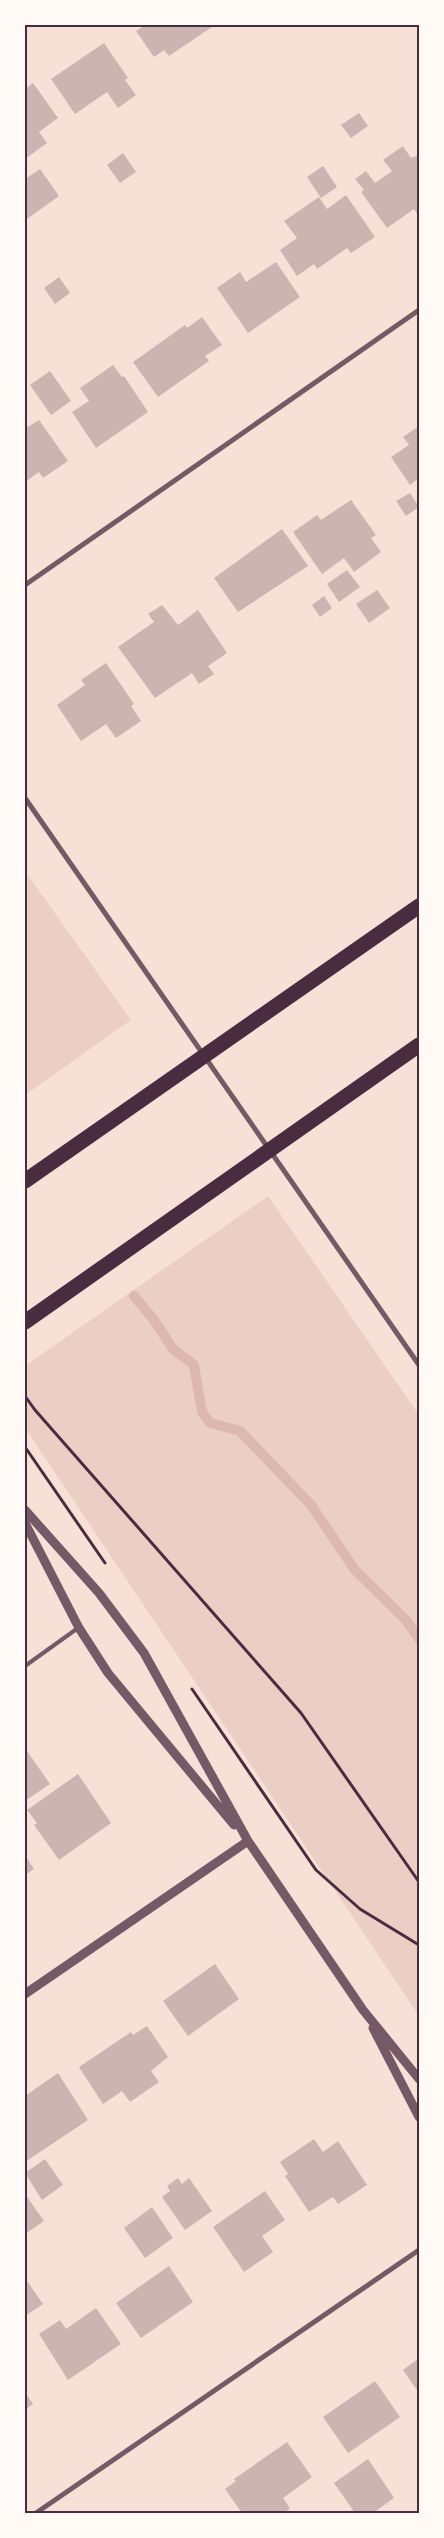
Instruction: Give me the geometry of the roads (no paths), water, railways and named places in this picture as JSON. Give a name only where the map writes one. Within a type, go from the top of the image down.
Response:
[{"type":"highway","points":[[25,1181],[419,906]]},
{"type":"highway","points":[[25,1322],[419,1045]]},
{"type":"street","points":[[25,585],[419,310]]},
{"type":"street","points":[[25,798],[419,1365]]},
{"type":"street","points":[[25,1510],[99,1593],[144,1653],[248,1841],[363,2010],[419,2079]]},
{"type":"street","points":[[25,1523],[79,1628],[114,1681],[248,1841]]},
{"type":"street","points":[[25,1994],[248,1841]]},
{"type":"street","points":[[363,2010],[419,2117]]},
{"type":"street","points":[[36,2513],[419,2250]]},
{"type":"lane","points":[[25,1666],[79,1628]]},
{"type":"waterway","points":[[134,1296],[154,1320],[173,1349],[194,1365],[202,1412],[210,1423],[240,1431],[311,1505],[355,1570],[406,1620],[419,1639]]}]
